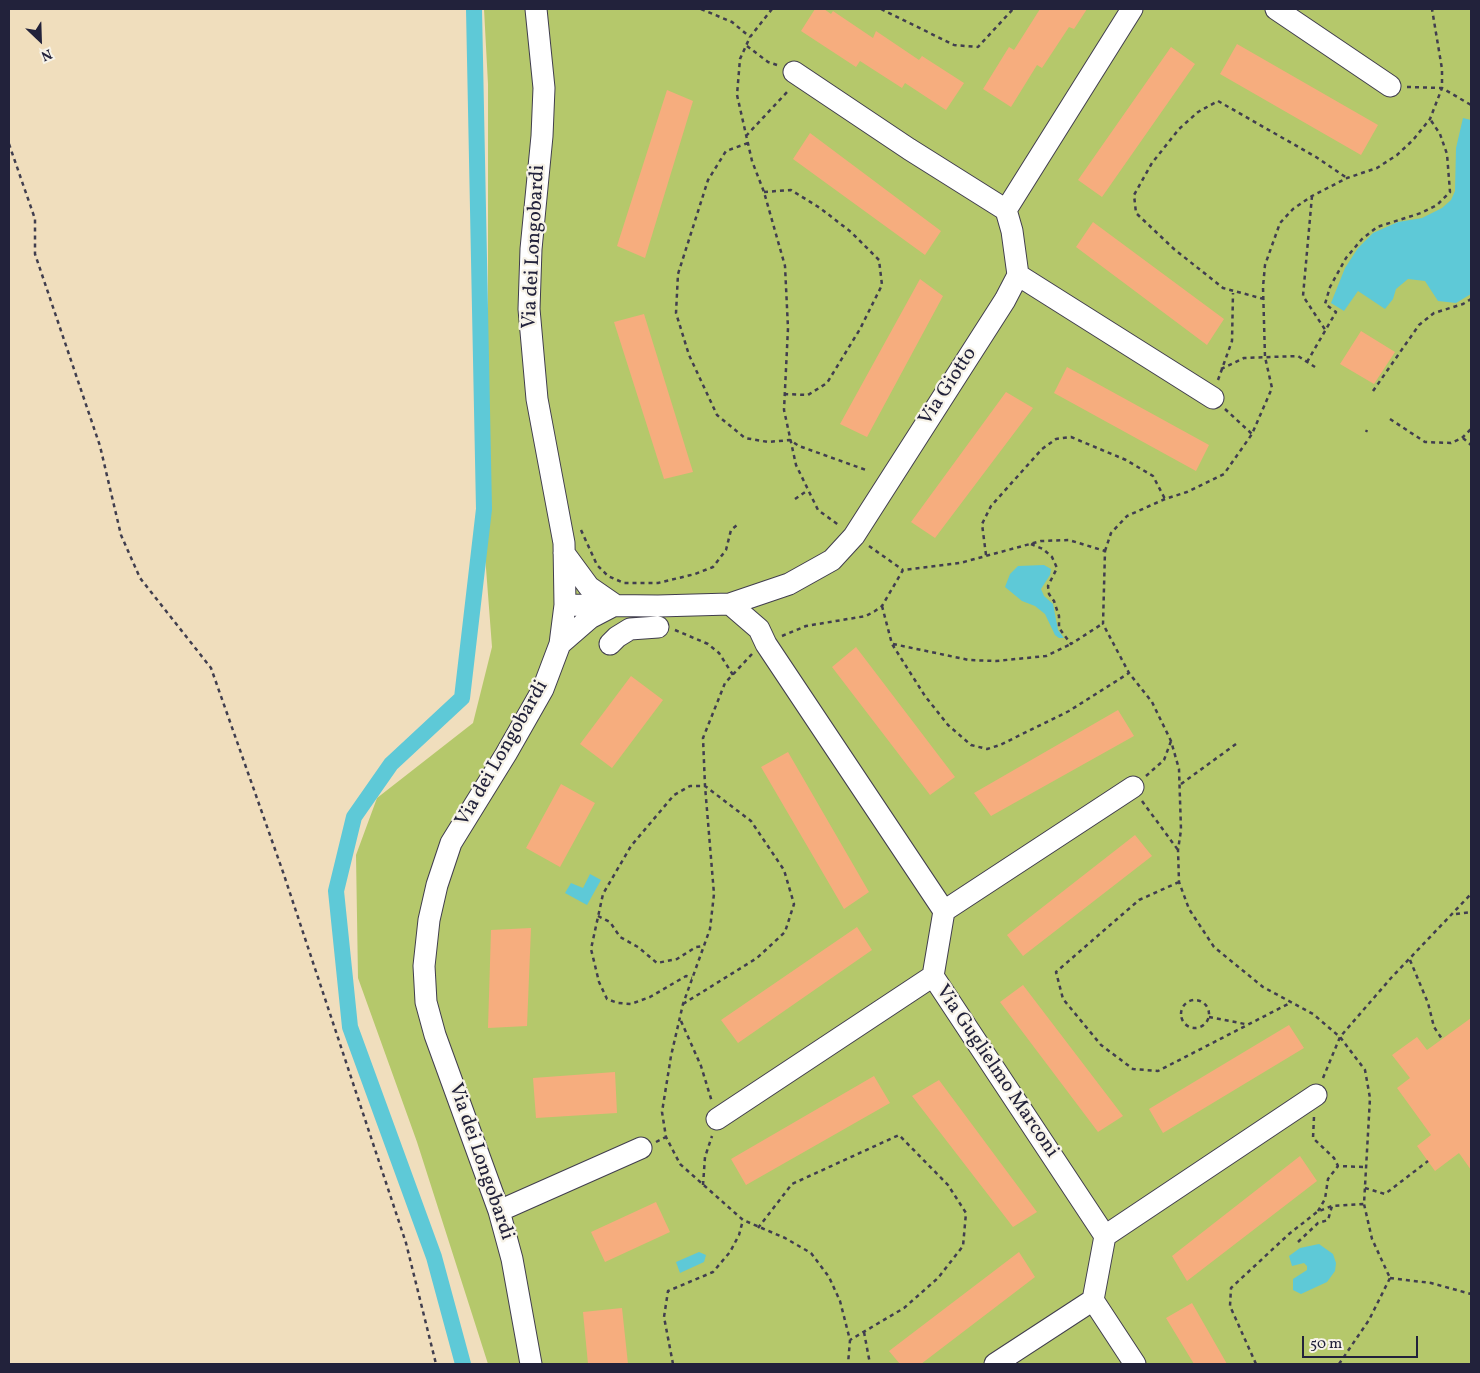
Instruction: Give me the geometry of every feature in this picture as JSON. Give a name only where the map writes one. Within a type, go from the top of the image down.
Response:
[{"type":"street","name":"Via dei Longobardi","points":[[531,1364],[512,1259],[499,1211],[426,1002],[424,966],[429,920],[437,885],[451,843],[506,754],[543,689],[560,644],[565,605],[564,553],[555,489],[537,399],[528,309],[544,88],[536,9]]},
{"type":"street","points":[[1006,210],[1132,9]]},
{"type":"street","points":[[1276,9],[1390,86]]},
{"type":"street","points":[[794,72],[908,149],[1006,210],[1015,246],[1018,275],[1213,398]]},
{"type":"street","name":"Via Giotto","points":[[565,605],[658,606],[730,604],[775,590],[812,573],[832,560],[854,536],[1005,300],[1018,275]]},
{"type":"street","points":[[564,553],[589,587],[615,605]]},
{"type":"street","points":[[759,629],[767,604],[775,590]]},
{"type":"street","points":[[730,604],[759,629],[766,644],[944,911],[1133,786]]},
{"type":"street","name":"Via Giotto","points":[[560,644],[590,618],[615,605]]},
{"type":"street","points":[[610,644],[617,636],[630,629],[658,627]]},
{"type":"street","name":"Via Guglielmo Marconi","points":[[944,911],[932,976],[1105,1236]]},
{"type":"street","points":[[718,1119],[932,976]]},
{"type":"street","points":[[1135,1364],[1093,1300],[1105,1236],[1316,1095]]},
{"type":"street","points":[[499,1211],[641,1148]]},
{"type":"street","points":[[995,1364],[1093,1300]]},
{"type":"path","points":[[700,9],[732,22],[750,37]]},
{"type":"path","points":[[772,9],[750,37],[740,59],[737,95],[746,136],[785,266],[788,328],[784,410],[790,440],[796,465],[818,510],[903,570]]},
{"type":"path","points":[[881,9],[954,45],[978,47],[1014,9]]},
{"type":"path","points":[[1105,551],[1111,534],[1127,516],[1165,499],[1187,492],[1224,474],[1252,434],[1272,388],[1266,357],[1265,265],[1280,223],[1293,209],[1312,196],[1347,178],[1377,168],[1397,155],[1413,140],[1430,118],[1442,88],[1442,69],[1432,9]]},
{"type":"path","points":[[746,136],[788,92],[794,72],[768,62],[747,46]]},
{"type":"path","points":[[1390,86],[1442,88],[1471,105]]},
{"type":"path","points":[[1264,299],[1232,292],[1223,288],[1136,214],[1134,195],[1152,163],[1179,129],[1198,112],[1218,101],[1316,157],[1347,178]]},
{"type":"path","points":[[1307,362],[1336,312],[1325,304],[1330,288],[1346,258],[1362,239],[1377,227],[1421,213],[1437,205],[1450,192],[1448,154],[1440,134],[1430,118]]},
{"type":"path","points":[[748,143],[726,151],[708,180],[678,274],[676,313],[689,355],[717,415],[745,438],[768,442],[790,440],[799,446],[866,470]]},
{"type":"path","points":[[9,144],[35,219],[35,254],[100,446],[121,535],[140,578],[211,668],[283,872],[406,1243],[436,1364]]},
{"type":"path","points":[[764,192],[791,190],[820,208],[851,232],[879,260],[882,285],[860,329],[827,383],[808,395],[784,394]]},
{"type":"path","points":[[1312,196],[1303,296],[1326,331]]},
{"type":"path","points":[[1232,292],[1232,341],[1221,369],[1213,398],[1252,434]]},
{"type":"path","points":[[1373,391],[1419,325],[1434,314],[1471,299]]},
{"type":"path","points":[[1221,369],[1244,358],[1298,356],[1315,367]]},
{"type":"path","points":[[1390,419],[1425,442],[1451,443],[1462,438],[1471,429]]},
{"type":"path","points":[[986,556],[982,524],[990,506],[1042,449],[1056,439],[1071,437],[1126,460],[1153,476],[1165,499]]},
{"type":"path","points":[[1462,438],[1471,446]]},
{"type":"path","points":[[794,499],[808,490]]},
{"type":"path","points":[[579,523],[597,565],[608,576],[624,583],[669,581],[713,567],[726,550],[731,530],[737,525]]},
{"type":"path","points":[[1030,544],[1043,548],[1052,557],[1057,568],[1048,586],[1049,594],[1054,601],[1059,616],[1059,628],[1071,644]]},
{"type":"path","points":[[882,606],[892,644],[925,696],[948,725],[971,745],[988,749],[1069,711],[1129,673]]},
{"type":"path","points":[[892,644],[969,660],[996,661],[1046,656],[1071,644],[1103,624]]},
{"type":"path","points":[[658,627],[688,634],[708,644],[719,653],[733,675]]},
{"type":"path","points":[[1171,741],[1164,760],[1133,786],[1178,850]]},
{"type":"path","points":[[1181,784],[1236,744]]},
{"type":"path","points":[[683,1004],[757,958],[785,932],[794,904],[784,870],[751,822],[705,786],[690,786],[674,795],[631,846],[603,894],[592,949],[599,982],[607,999],[618,1003],[631,1004],[650,997],[686,976],[692,978]]},
{"type":"path","points":[[1179,882],[1139,900],[1056,972],[1063,999],[1101,1046],[1133,1069],[1158,1071],[1245,1024],[1290,1003]]},
{"type":"path","points":[[1338,1166],[1334,1158],[1313,1138],[1316,1095],[1340,1037],[1471,894]]},
{"type":"path","points":[[1455,913],[1471,912]]},
{"type":"path","points":[[598,916],[610,922],[620,937],[638,947],[657,963],[677,958],[696,947],[703,946]]},
{"type":"path","points":[[1410,960],[1428,1003],[1434,1027],[1442,1039]]},
{"type":"path","points":[[1192,999],[1200,1000],[1207,1006],[1209,1017],[1203,1026],[1193,1028],[1188,1026],[1181,1018],[1182,1007],[1192,999]]},
{"type":"path","points":[[1209,1017],[1245,1024]]},
{"type":"path","points":[[680,1019],[701,1066],[718,1119],[705,1157],[703,1186]]},
{"type":"path","points":[[758,1228],[792,1184],[900,1135],[948,1185],[966,1213],[963,1246],[938,1278],[904,1308],[850,1340]]},
{"type":"path","points":[[1365,1188],[1385,1194],[1428,1161]]},
{"type":"path","points":[[1338,1166],[1365,1167]]},
{"type":"path","points":[[1317,1212],[1325,1200],[1328,1179],[1338,1166]]},
{"type":"path","points":[[1256,1364],[1230,1306],[1231,1288],[1289,1234],[1317,1212],[1332,1206],[1364,1204]]},
{"type":"path","points":[[1298,1242],[1318,1223],[1328,1220],[1332,1206]]},
{"type":"path","points":[[673,1364],[664,1317],[664,1306],[668,1291],[713,1272],[730,1252],[739,1235],[743,1220]]},
{"type":"path","points":[[1338,1364],[1369,1320],[1390,1278],[1432,1283],[1471,1294]]},
{"type":"path","points":[[864,1332],[870,1364]]},
{"type":"green space","points":[[484,9],[1471,9],[1471,1364],[488,1364],[417,1142],[358,978],[356,855],[377,798],[473,723],[492,647],[485,555],[488,455],[488,84]]},
{"type":"water","points":[[1463,118],[1471,120],[1471,294],[1456,303],[1438,301],[1425,281],[1408,279],[1396,289],[1393,299],[1385,309],[1358,291],[1344,311],[1331,303],[1345,268],[1358,248],[1373,233],[1398,222],[1422,218],[1442,208],[1451,200],[1455,191],[1456,148]]},
{"type":"water","points":[[1044,565],[1051,569],[1050,575],[1041,589],[1044,596],[1053,604],[1058,630],[1064,638],[1059,638],[1055,635],[1045,614],[1035,606],[1022,601],[1005,587],[1010,574],[1018,566]]},
{"type":"water","points":[[590,874],[601,880],[587,905],[565,893],[571,883],[583,888]]},
{"type":"water","points":[[1319,1244],[1333,1254],[1336,1263],[1335,1271],[1327,1282],[1301,1294],[1293,1290],[1293,1279],[1307,1270],[1307,1266],[1304,1263],[1292,1266],[1289,1256],[1300,1248]]},
{"type":"water","points":[[699,1252],[706,1255],[704,1262],[680,1273],[676,1262]]},
{"type":"building","points":[[815,9],[824,9],[831,14],[833,11],[873,38],[876,31],[919,60],[922,56],[964,83],[946,110],[905,83],[902,88],[860,61],[856,67],[801,31]]},
{"type":"building","points":[[1040,9],[1087,9],[1074,29],[1069,27],[1042,68],[1037,65],[1011,107],[983,89],[1009,47],[1014,50]]},
{"type":"building","points":[[1237,44],[1378,125],[1361,155],[1220,74]]},
{"type":"building","points":[[1171,47],[1195,64],[1102,197],[1078,180]]},
{"type":"building","points":[[667,90],[693,101],[645,258],[617,246]]},
{"type":"building","points":[[810,133],[941,231],[925,255],[793,159]]},
{"type":"building","points":[[1093,222],[1224,319],[1207,345],[1076,247]]},
{"type":"building","points":[[920,279],[943,296],[867,437],[840,424]]},
{"type":"building","points":[[644,314],[693,472],[664,479],[614,322]]},
{"type":"building","points":[[1361,331],[1395,352],[1374,384],[1340,364]]},
{"type":"building","points":[[1067,367],[1209,445],[1196,471],[1054,393]]},
{"type":"building","points":[[1006,392],[1033,408],[935,538],[911,522]]},
{"type":"building","points":[[856,647],[955,777],[930,795],[832,667]]},
{"type":"building","points":[[631,676],[663,700],[612,768],[580,744]]},
{"type":"building","points":[[1118,710],[1134,736],[991,816],[974,793]]},
{"type":"building","points":[[788,752],[869,892],[844,909],[761,767]]},
{"type":"building","points":[[561,784],[595,803],[560,867],[526,848]]},
{"type":"building","points":[[1135,835],[1152,856],[1023,956],[1007,935]]},
{"type":"building","points":[[857,927],[872,950],[738,1043],[721,1020]]},
{"type":"building","points":[[531,928],[527,1026],[488,1028],[491,930]]},
{"type":"building","points":[[1023,985],[1123,1116],[1098,1132],[1000,1002]]},
{"type":"building","points":[[1471,1018],[1471,1170],[1459,1153],[1435,1171],[1417,1146],[1431,1135],[1397,1088],[1410,1078],[1392,1055],[1417,1037],[1427,1050]]},
{"type":"building","points":[[1289,1025],[1304,1048],[1163,1133],[1149,1109]]},
{"type":"building","points":[[615,1072],[617,1113],[536,1118],[533,1078]]},
{"type":"building","points":[[874,1076],[890,1103],[746,1185],[731,1159]]},
{"type":"building","points":[[939,1080],[1037,1212],[1013,1227],[912,1096]]},
{"type":"building","points":[[1300,1156],[1317,1181],[1187,1281],[1172,1256]]},
{"type":"building","points":[[656,1202],[670,1232],[605,1262],[591,1232]]},
{"type":"building","points":[[1019,1252],[1035,1277],[921,1364],[900,1364],[889,1351]]},
{"type":"building","points":[[1192,1303],[1227,1364],[1194,1364],[1166,1318]]},
{"type":"building","points":[[622,1308],[628,1364],[588,1364],[583,1312]]},
{"type":"waterway","points":[[463,1364],[434,1257],[350,1027],[336,891],[354,817],[391,764],[462,698],[484,509],[474,9]]}]
